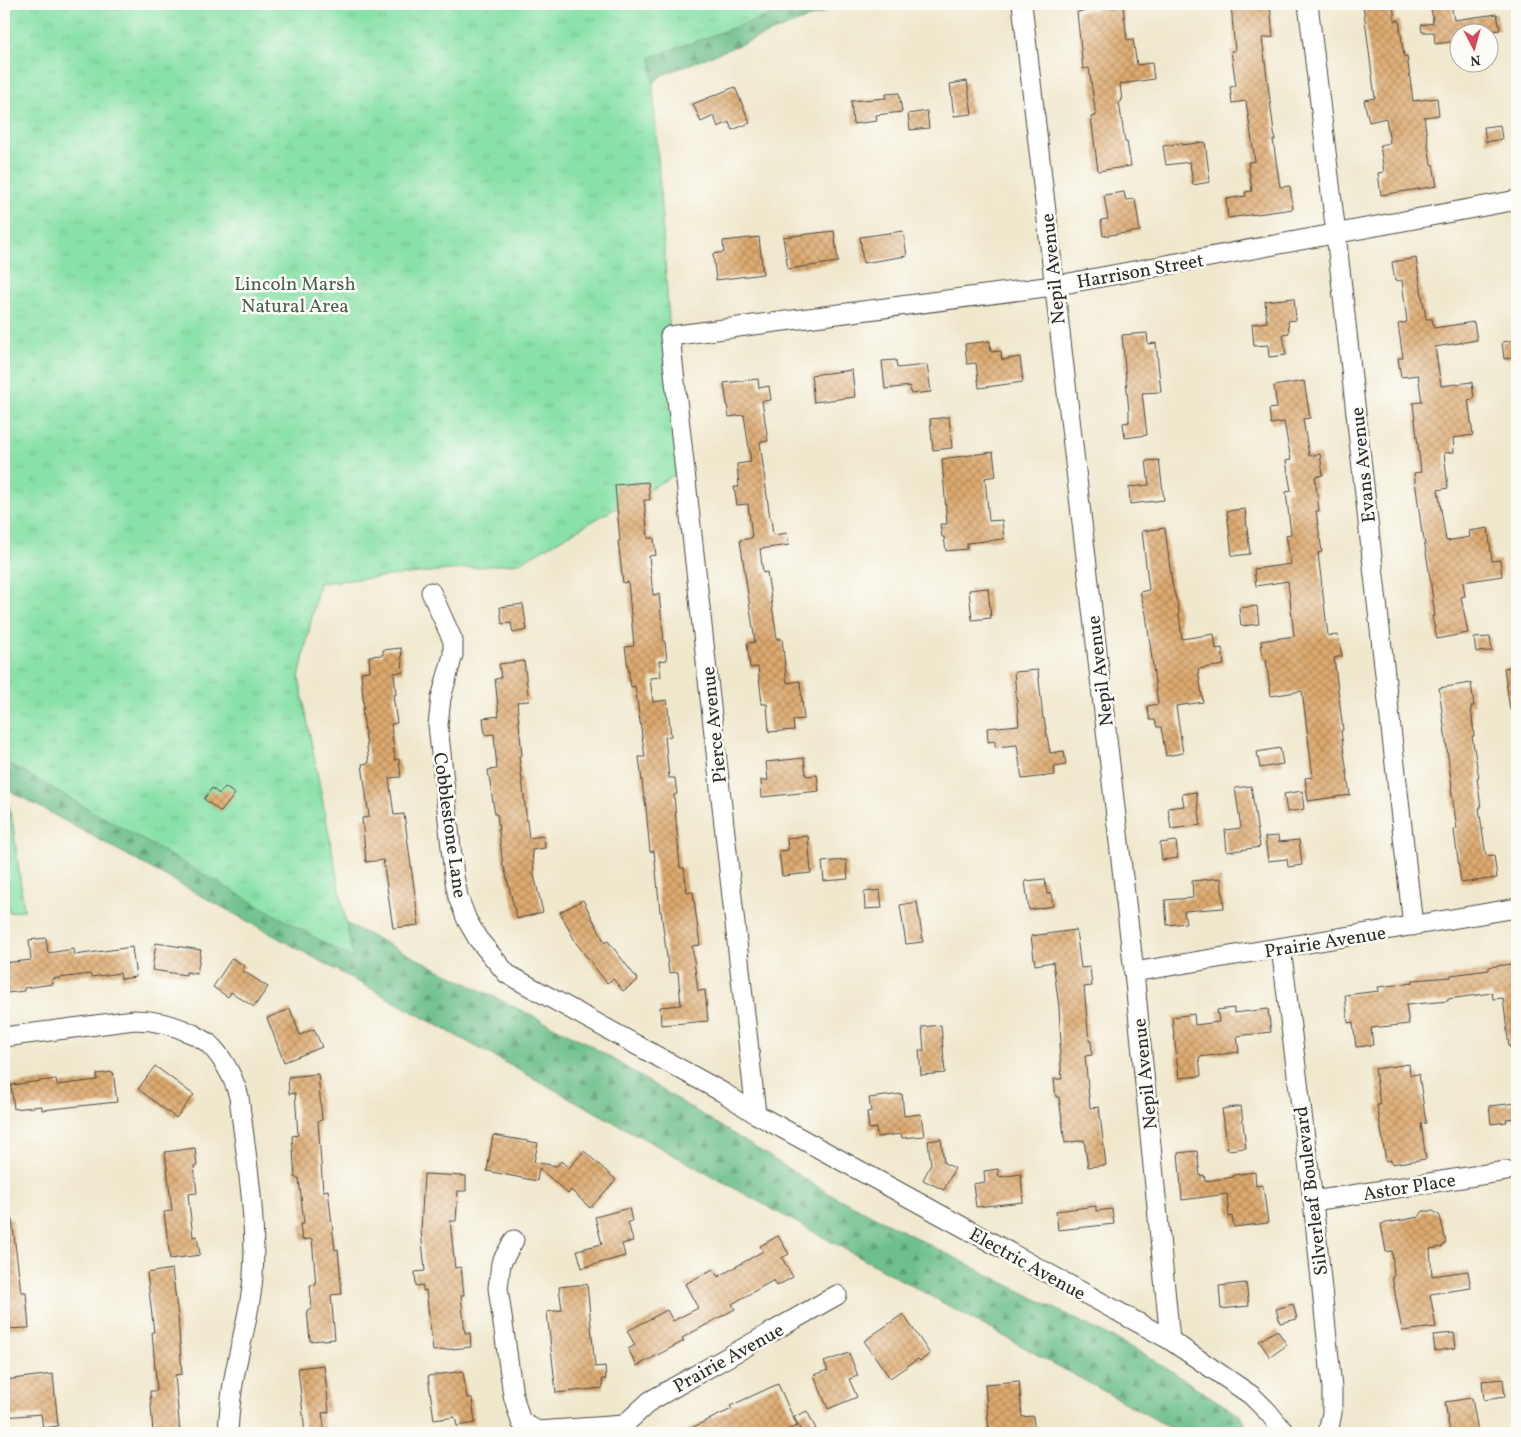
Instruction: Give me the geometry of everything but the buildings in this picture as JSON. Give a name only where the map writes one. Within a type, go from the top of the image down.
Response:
[{"type":"street","name":"Nepil Avenue","points":[[1022,4],[1053,286],[1134,972],[1170,1340]]},
{"type":"street","name":"Evans Avenue","points":[[1308,4],[1336,234],[1413,926]]},
{"type":"street","name":"Harrison Street","points":[[670,336],[1053,286],[1517,200]]},
{"type":"street","name":"Pierce Avenue","points":[[670,336],[756,1114]]},
{"type":"street","name":"Cobblestone Lane","points":[[431,592],[454,641],[453,655],[441,698],[438,725],[439,740],[454,876],[458,896],[467,920],[478,939],[507,974],[724,1093],[756,1114]]},
{"type":"street","name":"Prairie Avenue","points":[[1134,972],[1517,908]]},
{"type":"street","name":"Silverleaf Boulevard","points":[[1281,948],[1312,1201],[1332,1388],[1332,1413],[1328,1433]]},
{"type":"street","points":[[4,1037],[134,1020],[163,1022],[178,1027],[208,1042],[226,1067],[235,1083],[239,1098],[254,1240],[250,1305],[235,1372],[228,1433]]},
{"type":"street","name":"Electric Avenue","points":[[756,1114],[1170,1340],[1250,1395],[1268,1412],[1285,1433]]},
{"type":"street","name":"Astor Place","points":[[1312,1201],[1506,1171]]},
{"type":"street","points":[[514,1240],[501,1263],[498,1288],[513,1395],[521,1422],[538,1431],[625,1429]]},
{"type":"street","name":"Prairie Avenue","points":[[625,1429],[650,1401],[837,1295]]},
{"type":"green space","name":"Lincoln Marsh Natural Area","points":[[4,4],[801,4],[651,57],[670,336],[685,469],[519,563],[319,583],[299,678],[353,959],[4,761]]},
{"type":"green space","points":[[303,4],[844,4],[662,75],[642,95],[319,583],[299,678],[345,923],[585,1042],[828,1193],[1144,1354],[1242,1417],[1249,1433],[1180,1433],[5,788],[12,819],[24,910],[4,913],[4,733]]},
{"type":"green space","points":[[4,814],[12,819],[24,910],[4,913]]}]
